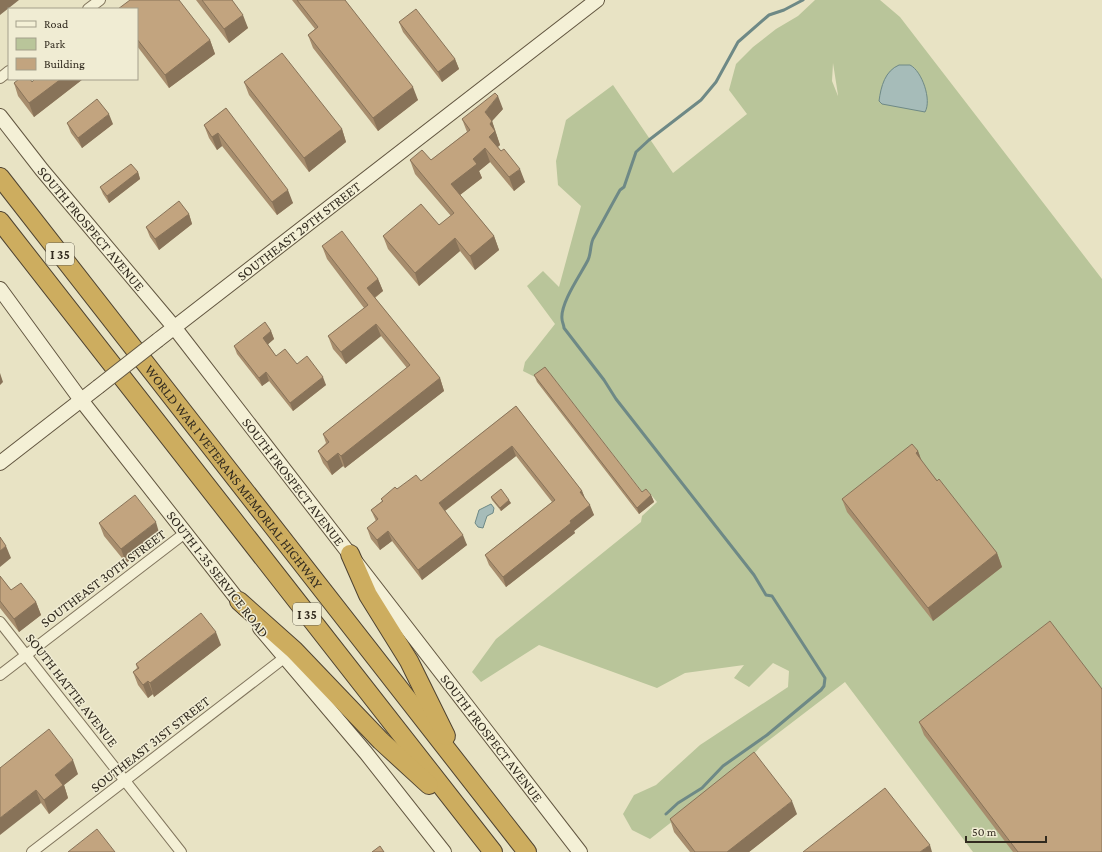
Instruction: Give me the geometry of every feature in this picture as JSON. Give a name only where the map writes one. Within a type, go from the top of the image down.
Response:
[{"type":"highway","name":"WORLD WAR I VETERANS MEMORIAL HIGHWAY","points":[[0,177],[527,852]]},
{"type":"highway","name":"WORLD WAR I VETERANS MEMORIAL HIGHWAY","points":[[0,221],[492,852]]},
{"type":"highway","points":[[350,554],[368,595],[409,661],[463,771]]},
{"type":"highway","points":[[239,601],[294,650],[381,741],[469,822]]},
{"type":"main road","name":"SOUTHEAST 29TH STREET","points":[[0,463],[597,0]]},
{"type":"main road","name":"SOUTH PROSPECT AVENUE","points":[[0,116],[42,170],[174,328],[580,852]]},
{"type":"main road","name":"SOUTH I-35 SERVICE ROAD","points":[[0,289],[81,400],[185,533],[284,658],[366,753],[444,852]]},
{"type":"street","points":[[89,8],[100,0]]},
{"type":"street","points":[[0,78],[8,72]]},
{"type":"street","name":"SOUTHEAST 30TH STREET","points":[[0,675],[185,533]]},
{"type":"street","name":"SOUTH HATTIE AVENUE","points":[[0,622],[126,780],[181,852]]},
{"type":"street","name":"SOUTHEAST 31ST STREET","points":[[32,852],[284,658]]},
{"type":"green space","points":[[815,0],[880,0],[900,17],[1102,279],[1102,852],[973,852],[845,682],[760,747],[745,764],[650,839],[632,830],[623,814],[634,795],[656,785],[700,745],[788,687],[789,671],[773,663],[749,687],[734,678],[744,665],[685,673],[657,688],[539,645],[481,682],[472,672],[496,639],[641,522],[642,516],[657,502],[648,491],[644,494],[548,371],[535,377],[523,371],[525,362],[555,324],[527,286],[543,271],[559,287],[581,206],[558,185],[556,161],[566,120],[613,85],[673,173],[747,114],[729,90],[736,64],[753,47],[776,29],[798,16]],"holes":[[[833,63],[838,96],[832,81]]]},
{"type":"water","points":[[899,65],[910,65],[922,79],[925,86],[927,100],[925,112],[882,104],[879,101],[884,80],[890,71]]},
{"type":"water","points":[[491,504],[494,508],[493,513],[487,516],[483,528],[478,527],[475,523],[479,510]]},
{"type":"building","points":[[130,0],[179,0],[210,40],[165,75],[138,40],[138,8],[119,8]]},
{"type":"building","points":[[202,0],[232,0],[243,15],[224,29]]},
{"type":"building","points":[[297,0],[345,0],[413,87],[373,118],[308,35],[318,27]]},
{"type":"building","points":[[416,9],[455,59],[438,72],[399,22]]},
{"type":"building","points":[[282,53],[342,129],[304,158],[244,82]]},
{"type":"building","points":[[18,80],[31,80],[32,82],[34,80],[60,80],[29,103],[14,83]]},
{"type":"building","points":[[495,93],[498,96],[485,112],[492,121],[490,124],[495,131],[489,137],[501,151],[504,149],[520,169],[509,177],[485,148],[473,159],[477,164],[451,184],[494,236],[470,256],[455,238],[415,273],[383,236],[421,204],[439,225],[454,213],[410,160],[422,150],[431,160],[470,130],[462,119]]},
{"type":"building","points":[[97,99],[109,114],[78,138],[67,123]]},
{"type":"building","points":[[226,108],[288,190],[272,202],[218,133],[212,137],[204,125]]},
{"type":"building","points":[[131,164],[138,172],[107,196],[100,187]]},
{"type":"building","points":[[179,201],[189,214],[155,239],[146,227]]},
{"type":"building","points":[[342,231],[378,279],[367,288],[440,378],[341,456],[338,453],[327,462],[318,451],[329,442],[323,434],[410,365],[376,324],[341,352],[328,336],[368,305],[322,246]]},
{"type":"building","points":[[265,322],[271,331],[263,338],[276,356],[285,349],[297,364],[307,356],[323,377],[290,403],[266,372],[259,378],[234,346]]},
{"type":"building","points":[[545,367],[642,492],[646,489],[651,495],[637,508],[534,375]]},
{"type":"building","points":[[516,406],[582,491],[580,492],[590,505],[570,521],[571,523],[503,577],[485,555],[555,500],[512,446],[439,503],[463,535],[418,570],[388,531],[377,540],[367,528],[378,519],[371,510],[383,501],[381,499],[395,487],[397,489],[416,475],[421,481]]},
{"type":"building","points":[[912,444],[918,451],[916,453],[937,481],[939,479],[997,553],[928,608],[842,499]]},
{"type":"building","points":[[501,489],[509,500],[500,508],[491,497]]},
{"type":"building","points":[[135,495],[156,522],[121,549],[99,523]]},
{"type":"building","points":[[0,537],[6,546],[0,551]]},
{"type":"building","points":[[0,576],[11,590],[21,583],[36,602],[14,619],[0,601]]},
{"type":"building","points":[[201,613],[216,632],[150,683],[148,681],[143,685],[133,672],[139,668],[136,664]]},
{"type":"building","points":[[1050,621],[1102,689],[1102,852],[1018,852],[919,722]]},
{"type":"building","points":[[49,729],[73,760],[55,775],[63,785],[44,800],[36,790],[0,818],[0,768]]},
{"type":"building","points":[[754,752],[792,801],[727,852],[695,852],[670,819]]},
{"type":"building","points":[[885,788],[930,845],[920,852],[803,852]]},
{"type":"building","points":[[97,829],[115,852],[68,852]]},
{"type":"building","points":[[380,846],[384,852],[372,852]]},
{"type":"waterway","points":[[666,814],[678,803],[702,788],[723,766],[767,735],[821,690],[824,686],[825,678],[772,596],[766,595],[754,575],[616,399],[604,380],[564,328],[562,312],[564,305],[588,260],[593,239],[620,190],[624,187],[636,152],[649,140],[701,100],[716,82],[738,42],[769,15],[784,10],[803,0]]}]
